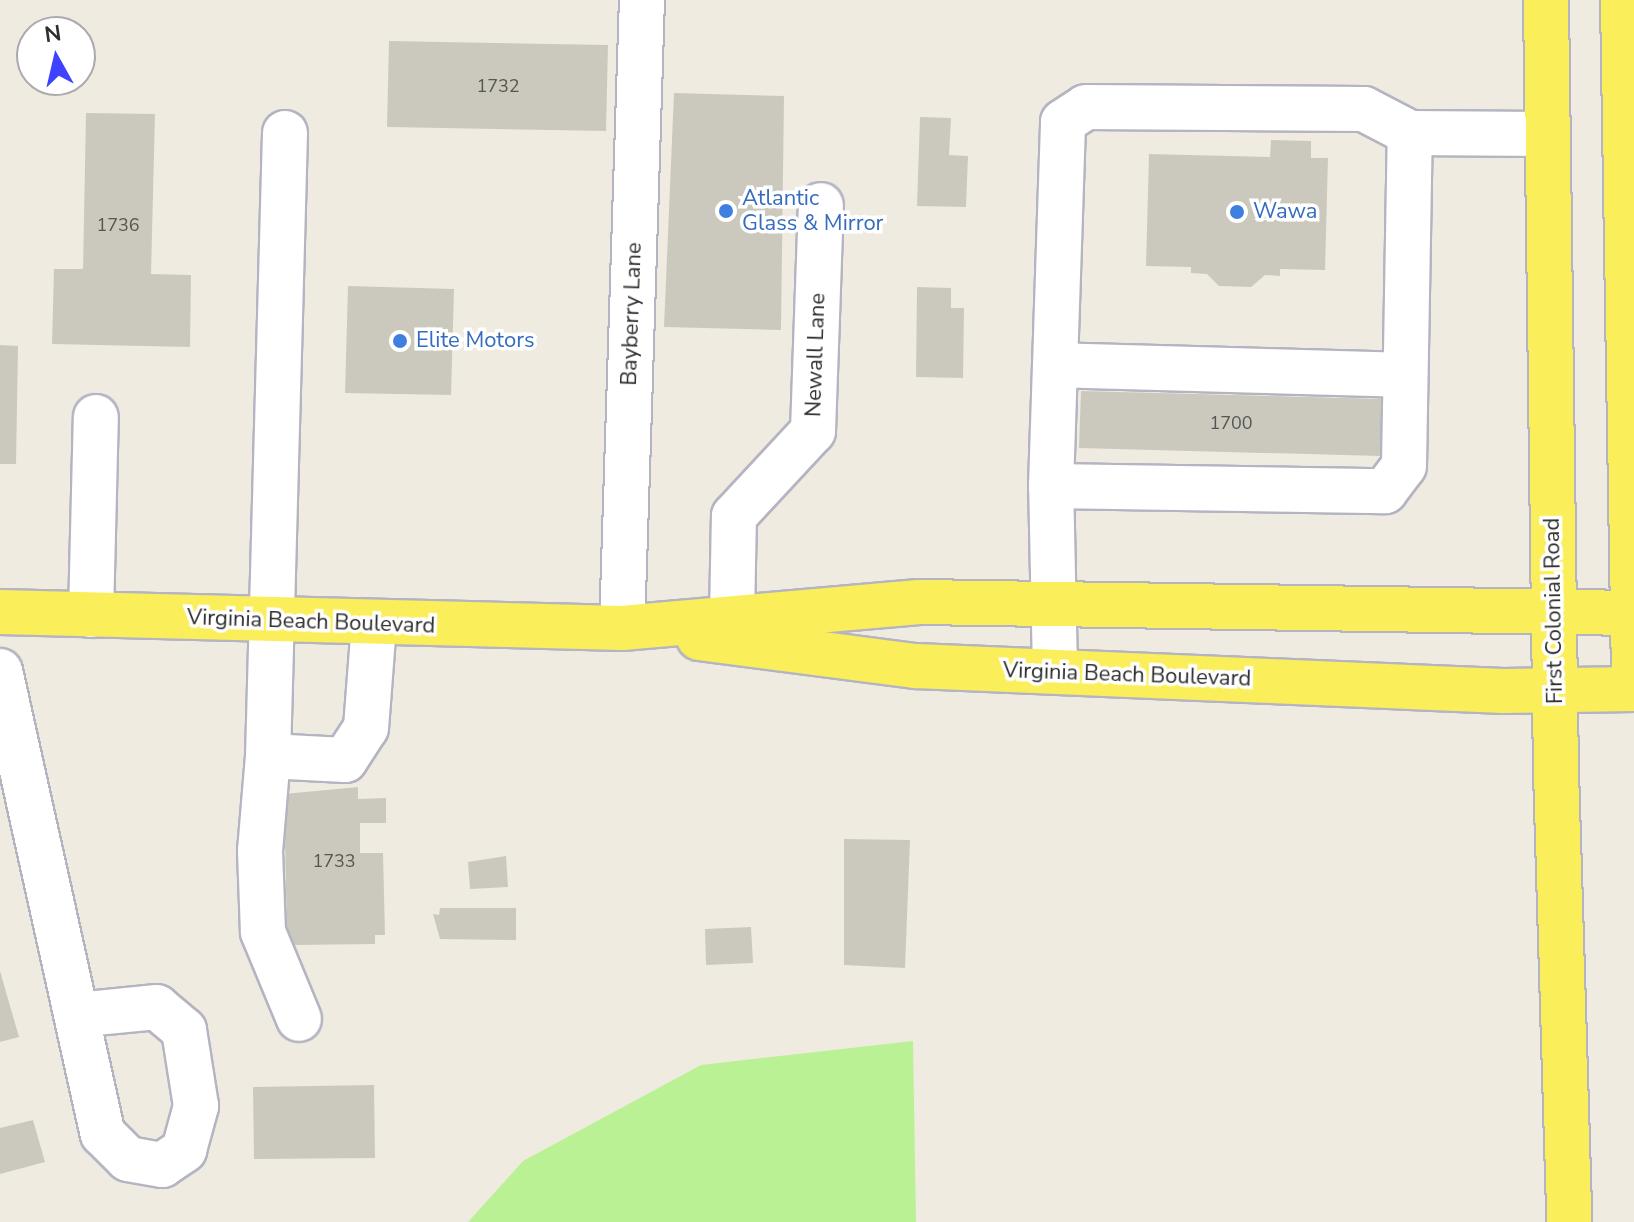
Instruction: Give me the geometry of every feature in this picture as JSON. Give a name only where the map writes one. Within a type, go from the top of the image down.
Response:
[{"type":"main road","name":"First Colonial Road","points":[[1546,0],[1555,691],[1569,1222]]},
{"type":"main road","points":[[1623,0],[1634,677]]},
{"type":"main road","name":"Virginia Beach Boulevard","points":[[0,612],[374,625],[622,628],[919,602],[1053,601],[1554,614],[1633,613]]},
{"type":"main road","name":"Virginia Beach Boulevard","points":[[622,628],[916,666],[1555,691],[1634,689]]},
{"type":"lane","name":"Bayberry Lane","points":[[622,628],[642,0]]},
{"type":"lane","points":[[1055,671],[1051,486],[1063,122],[1086,107],[1364,109],[1410,133],[1547,134]]},
{"type":"lane","points":[[285,133],[268,756],[260,851],[263,932],[299,1019]]},
{"type":"lane","points":[[1051,486],[1385,491],[1404,466],[1410,133]]},
{"type":"lane","name":"Newall Lane","points":[[732,617],[734,516],[813,431],[821,205]]},
{"type":"lane","points":[[1055,365],[1405,375]]},
{"type":"lane","points":[[91,615],[96,417]]},
{"type":"lane","points":[[268,756],[345,760],[366,728],[374,625]]},
{"type":"lane","points":[[0,671],[77,1015]]},
{"type":"green space","points":[[913,1041],[916,1222],[468,1222],[523,1161],[701,1065]]},
{"type":"building","points":[[389,41],[608,45],[606,131],[387,127]]},
{"type":"building","name":"Atlantic Glass & Mirror","points":[[674,93],[784,96],[781,330],[664,327]]},
{"type":"building","points":[[86,113],[155,114],[151,274],[191,275],[190,347],[52,344],[54,269],[83,269]]},
{"type":"building","points":[[920,117],[951,118],[949,155],[968,156],[966,207],[917,206]]},
{"type":"building","name":"Wawa","points":[[1271,140],[1311,141],[1311,158],[1328,158],[1325,270],[1280,269],[1280,276],[1265,275],[1251,287],[1219,286],[1207,274],[1191,273],[1191,267],[1146,266],[1149,154],[1270,157]]},
{"type":"building","name":"Elite Motors","points":[[348,286],[454,289],[451,395],[345,393]]},
{"type":"building","points":[[917,287],[951,288],[951,308],[964,308],[963,378],[916,377]]},
{"type":"building","points":[[0,345],[18,346],[16,464],[0,464]]},
{"type":"building","points":[[1081,391],[1383,399],[1380,456],[1079,448]]},
{"type":"building","points":[[358,787],[358,799],[386,798],[386,823],[360,823],[360,853],[383,853],[385,935],[375,935],[375,944],[292,945],[287,939],[284,794]]},
{"type":"building","points":[[844,839],[910,840],[905,968],[844,965]]},
{"type":"building","points":[[506,856],[508,887],[470,889],[468,862]]},
{"type":"building","points":[[440,908],[516,908],[516,940],[440,939],[433,914],[439,915]]},
{"type":"building","points":[[751,927],[753,963],[706,965],[705,929]]},
{"type":"building","points":[[0,971],[19,1037],[0,1042]]},
{"type":"building","points":[[374,1085],[375,1158],[254,1159],[253,1087]]},
{"type":"building","points":[[33,1120],[45,1162],[0,1174],[0,1128]]},
{"type":"place","name":"Atlantic Glass & Mirror","points":[[726,211]]},
{"type":"place","name":"Wawa","points":[[1237,212]]},
{"type":"place","name":"Elite Motors","points":[[400,341]]}]
